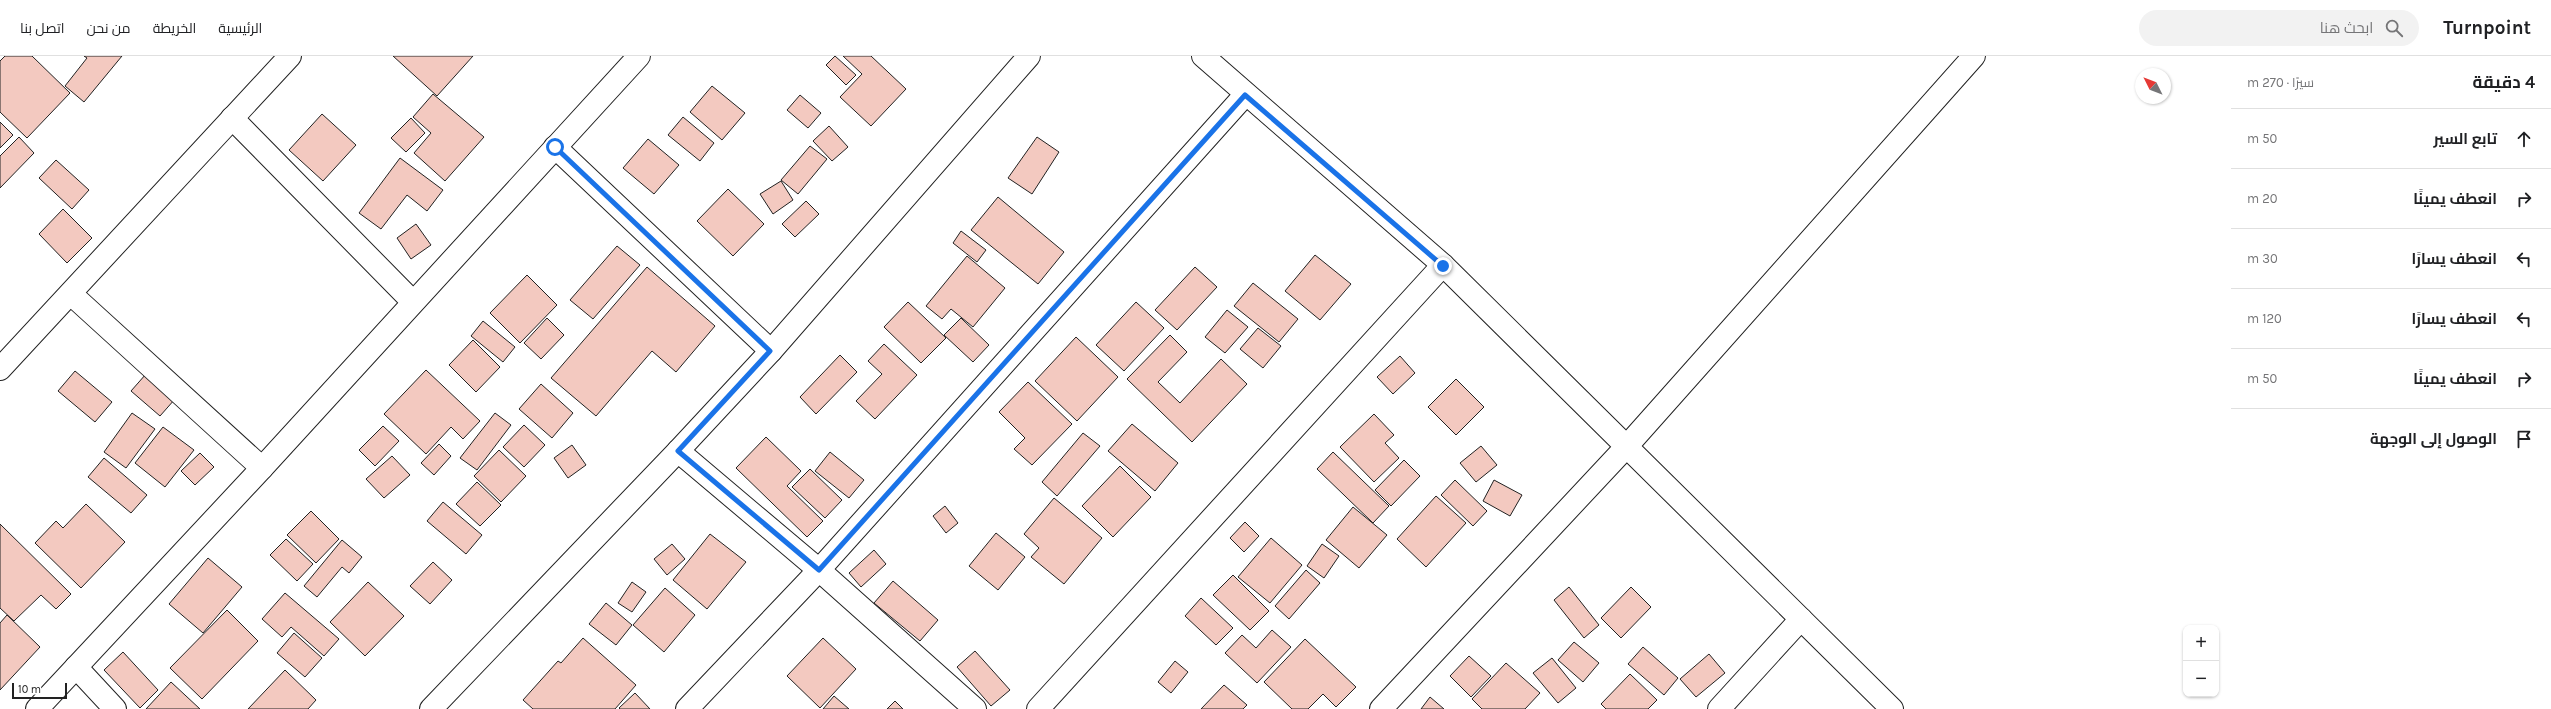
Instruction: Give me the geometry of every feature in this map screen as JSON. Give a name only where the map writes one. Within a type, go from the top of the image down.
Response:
[{"type":"street","points":[[0,369],[290,56]]},
{"type":"street","points":[[37,709],[262,468],[412,301],[639,56]]},
{"type":"street","points":[[430,709],[678,451],[770,351],[1029,56]]},
{"type":"street","points":[[1203,56],[1245,95],[1443,266],[1892,709]]},
{"type":"street","points":[[1381,709],[1627,446],[1974,56]]},
{"type":"street","points":[[687,709],[819,570],[1245,95]]},
{"type":"street","points":[[232,118],[412,301]]},
{"type":"street","points":[[555,147],[770,351]]},
{"type":"street","points":[[1038,709],[1443,266]]},
{"type":"street","points":[[71,294],[262,468]]},
{"type":"street","points":[[678,451],[819,570],[975,709]]},
{"type":"street","points":[[1719,709],[1801,619]]},
{"type":"street","points":[[76,667],[115,709]]},
{"type":"building","points":[[5,56],[32,56],[70,93],[27,138],[0,112],[0,61]]},
{"type":"building","points":[[84,56],[122,56],[84,102],[65,86],[87,58]]},
{"type":"building","points":[[393,56],[473,56],[437,96]]},
{"type":"building","points":[[835,56],[856,75],[846,85],[826,65]]},
{"type":"building","points":[[843,56],[871,56],[906,89],[871,126],[840,97],[862,74]]},
{"type":"building","points":[[712,86],[745,113],[722,140],[690,112]]},
{"type":"building","points":[[433,94],[484,137],[445,181],[414,153],[431,133],[413,117]]},
{"type":"building","points":[[800,95],[821,113],[808,128],[787,110]]},
{"type":"building","points":[[322,114],[356,145],[323,181],[289,150]]},
{"type":"building","points":[[683,117],[714,143],[700,161],[668,135]]},
{"type":"building","points":[[411,118],[425,133],[406,152],[391,138]]},
{"type":"building","points":[[0,122],[13,135],[0,148]]},
{"type":"building","points":[[829,126],[848,147],[832,161],[813,141]]},
{"type":"building","points":[[19,137],[34,153],[0,188],[0,156]]},
{"type":"building","points":[[1037,137],[1059,152],[1032,194],[1008,178]]},
{"type":"building","points":[[648,139],[679,165],[654,194],[623,168]]},
{"type":"building","points":[[810,146],[827,159],[798,194],[781,180]]},
{"type":"building","points":[[400,158],[443,190],[427,211],[407,195],[381,229],[359,213]]},
{"type":"building","points":[[56,160],[89,190],[72,209],[39,178]]},
{"type":"building","points":[[781,181],[793,200],[773,214],[760,194]]},
{"type":"building","points":[[728,189],[764,224],[733,256],[697,221]]},
{"type":"building","points":[[998,197],[1064,252],[1038,284],[971,230]]},
{"type":"building","points":[[806,201],[819,214],[795,237],[782,224]]},
{"type":"building","points":[[63,209],[92,238],[67,263],[39,234]]},
{"type":"building","points":[[416,224],[431,245],[411,259],[397,238]]},
{"type":"building","points":[[961,231],[986,250],[977,262],[953,243]]},
{"type":"building","points":[[617,246],[640,265],[593,319],[570,300]]},
{"type":"building","points":[[1315,255],[1351,284],[1320,320],[1285,291]]},
{"type":"building","points":[[967,256],[1005,288],[973,327],[951,309],[942,319],[926,306]]},
{"type":"building","points":[[647,267],[715,326],[676,372],[652,351],[596,416],[551,378]]},
{"type":"building","points":[[1195,267],[1217,287],[1177,330],[1155,310]]},
{"type":"building","points":[[527,275],[557,305],[520,343],[490,313]]},
{"type":"building","points":[[1253,283],[1298,319],[1279,342],[1234,306]]},
{"type":"building","points":[[908,302],[946,338],[921,363],[884,327]]},
{"type":"building","points":[[1136,302],[1164,328],[1124,371],[1096,345]]},
{"type":"building","points":[[1227,310],[1248,327],[1225,353],[1205,337]]},
{"type":"building","points":[[547,318],[564,335],[541,359],[524,343]]},
{"type":"building","points":[[961,318],[989,345],[973,362],[944,335]]},
{"type":"building","points":[[483,321],[515,347],[503,362],[471,336]]},
{"type":"building","points":[[1258,328],[1281,346],[1263,368],[1240,349]]},
{"type":"building","points":[[1170,335],[1187,352],[1158,382],[1180,403],[1221,359],[1247,384],[1192,442],[1127,379]]},
{"type":"building","points":[[1076,337],[1118,377],[1077,421],[1035,381]]},
{"type":"building","points":[[473,340],[500,367],[476,392],[449,365]]},
{"type":"building","points":[[884,344],[917,375],[875,419],[856,401],[882,374],[868,361]]},
{"type":"building","points":[[840,355],[857,372],[816,414],[800,397]]},
{"type":"building","points":[[1400,356],[1415,373],[1393,394],[1377,377]]},
{"type":"building","points":[[426,370],[480,421],[463,439],[451,427],[426,454],[384,414]]},
{"type":"building","points":[[75,371],[112,402],[95,422],[58,391]]},
{"type":"building","points":[[146,374],[175,399],[160,416],[131,391]]},
{"type":"building","points":[[1456,379],[1484,407],[1456,435],[1428,407]]},
{"type":"building","points":[[1028,382],[1072,424],[1032,465],[1014,449],[1025,438],[999,412]]},
{"type":"building","points":[[541,384],[573,413],[552,438],[519,409]]},
{"type":"building","points":[[132,413],[155,429],[126,468],[104,452]]},
{"type":"building","points":[[495,413],[511,425],[477,470],[460,458]]},
{"type":"building","points":[[1374,414],[1394,435],[1385,443],[1399,458],[1374,482],[1340,447]]},
{"type":"building","points":[[1132,424],[1178,463],[1155,491],[1108,451]]},
{"type":"building","points":[[524,425],[545,445],[524,467],[503,447]]},
{"type":"building","points":[[383,426],[399,441],[375,466],[359,450]]},
{"type":"building","points":[[163,427],[194,450],[165,487],[135,463]]},
{"type":"building","points":[[1083,433],[1100,446],[1057,496],[1042,482]]},
{"type":"building","points":[[766,437],[801,471],[787,486],[823,521],[807,537],[736,468]]},
{"type":"building","points":[[439,444],[451,456],[434,475],[421,463]]},
{"type":"building","points":[[572,445],[586,465],[568,478],[554,458]]},
{"type":"building","points":[[1481,446],[1497,465],[1476,482],[1460,463]]},
{"type":"building","points":[[499,450],[526,476],[501,502],[474,476]]},
{"type":"building","points":[[830,452],[864,480],[849,498],[815,471]]},
{"type":"building","points":[[1333,452],[1389,506],[1373,523],[1317,469]]},
{"type":"building","points":[[200,453],[214,467],[195,485],[181,471]]},
{"type":"building","points":[[392,456],[410,475],[384,498],[366,479]]},
{"type":"building","points":[[104,458],[147,495],[131,513],[88,477]]},
{"type":"building","points":[[1404,460],[1420,476],[1391,506],[1375,490]]},
{"type":"building","points":[[1120,466],[1151,497],[1113,537],[1082,506]]},
{"type":"building","points":[[810,469],[842,500],[825,518],[792,487]]},
{"type":"building","points":[[1455,480],[1487,511],[1473,526],[1441,495]]},
{"type":"building","points":[[1494,480],[1522,495],[1510,516],[1483,501]]},
{"type":"building","points":[[477,482],[501,505],[480,526],[456,504]]},
{"type":"building","points":[[1436,496],[1466,523],[1426,567],[1397,539]]},
{"type":"building","points":[[1054,498],[1102,538],[1064,584],[1031,557],[1039,548],[1024,534]]},
{"type":"building","points":[[443,502],[482,535],[466,554],[427,521]]},
{"type":"building","points":[[86,504],[125,542],[81,588],[35,543],[56,521],[63,528]]},
{"type":"building","points":[[945,506],[958,523],[946,533],[933,516]]},
{"type":"building","points":[[1353,507],[1387,535],[1359,568],[1326,540]]},
{"type":"building","points":[[311,511],[339,539],[316,563],[287,535]]},
{"type":"building","points":[[1245,522],[1259,536],[1244,552],[1230,538]]},
{"type":"building","points":[[0,524],[71,594],[56,609],[41,595],[14,621],[0,608]]},
{"type":"building","points":[[996,533],[1025,557],[998,590],[969,566]]},
{"type":"building","points":[[710,534],[746,562],[707,609],[673,580]]},
{"type":"building","points":[[1271,538],[1302,565],[1270,603],[1238,577]]},
{"type":"building","points":[[286,539],[313,564],[297,581],[270,555]]},
{"type":"building","points":[[342,540],[362,557],[349,573],[342,567],[317,597],[304,586]]},
{"type":"building","points":[[672,544],[685,559],[667,575],[654,559]]},
{"type":"building","points":[[1322,544],[1339,556],[1324,578],[1307,566]]},
{"type":"building","points":[[874,550],[886,564],[861,587],[849,573]]},
{"type":"building","points":[[208,558],[242,587],[203,633],[169,604]]},
{"type":"building","points":[[433,562],[452,580],[430,604],[410,586]]},
{"type":"building","points":[[1306,570],[1320,583],[1289,619],[1275,606]]},
{"type":"building","points":[[1233,575],[1269,611],[1250,630],[1213,595]]},
{"type":"building","points":[[893,581],[938,620],[920,641],[874,603]]},
{"type":"building","points":[[368,582],[404,616],[365,656],[330,622]]},
{"type":"building","points":[[632,582],[646,592],[632,612],[618,603]]},
{"type":"building","points":[[1569,587],[1599,625],[1584,638],[1554,600]]},
{"type":"building","points":[[1631,587],[1651,607],[1621,638],[1601,618]]},
{"type":"building","points":[[665,588],[695,615],[664,652],[633,625]]},
{"type":"building","points":[[285,593],[339,639],[324,656],[291,627],[282,637],[262,619]]},
{"type":"building","points":[[1201,598],[1233,628],[1216,645],[1185,616]]},
{"type":"building","points":[[606,603],[632,625],[616,645],[589,624]]},
{"type":"building","points":[[227,610],[258,641],[202,699],[170,668]]},
{"type":"building","points":[[7,615],[40,647],[0,690],[0,623]]},
{"type":"building","points":[[1272,630],[1291,647],[1257,683],[1225,653],[1242,635],[1256,648]]},
{"type":"building","points":[[294,633],[322,658],[305,677],[277,653]]},
{"type":"building","points":[[583,638],[636,685],[615,709],[533,709],[523,700],[558,661],[561,663]]},
{"type":"building","points":[[823,638],[856,669],[820,708],[787,676]]},
{"type":"building","points":[[1305,639],[1356,687],[1336,707],[1323,694],[1308,709],[1292,709],[1264,682]]},
{"type":"building","points":[[1574,642],[1599,663],[1583,682],[1558,660]]},
{"type":"building","points":[[1643,647],[1678,678],[1664,695],[1628,664]]},
{"type":"building","points":[[975,651],[1010,690],[991,706],[957,667]]},
{"type":"building","points":[[123,652],[158,690],[140,708],[104,670]]},
{"type":"building","points":[[1709,654],[1725,673],[1696,697],[1680,679]]},
{"type":"building","points":[[1469,656],[1491,676],[1471,697],[1450,676]]},
{"type":"building","points":[[1552,658],[1576,688],[1558,703],[1533,673]]},
{"type":"building","points":[[1175,661],[1188,672],[1171,693],[1158,682]]},
{"type":"building","points":[[1506,663],[1540,693],[1525,709],[1482,709],[1472,699]]},
{"type":"building","points":[[285,670],[316,700],[308,709],[248,709]]},
{"type":"building","points":[[1630,674],[1657,700],[1648,709],[1606,709],[1601,704]]},
{"type":"building","points":[[171,682],[200,709],[146,709]]},
{"type":"building","points":[[1224,685],[1247,705],[1243,709],[1201,709]]},
{"type":"building","points":[[635,693],[650,709],[619,708]]},
{"type":"building","points":[[834,696],[849,709],[823,709]]},
{"type":"building","points":[[1430,697],[1444,709],[1421,709]]},
{"type":"building","points":[[895,701],[903,709],[887,709]]},
{"type":"route","points":[[555,147],[770,351],[678,451],[819,570],[1035,327],[1245,95],[1443,266]]}]
